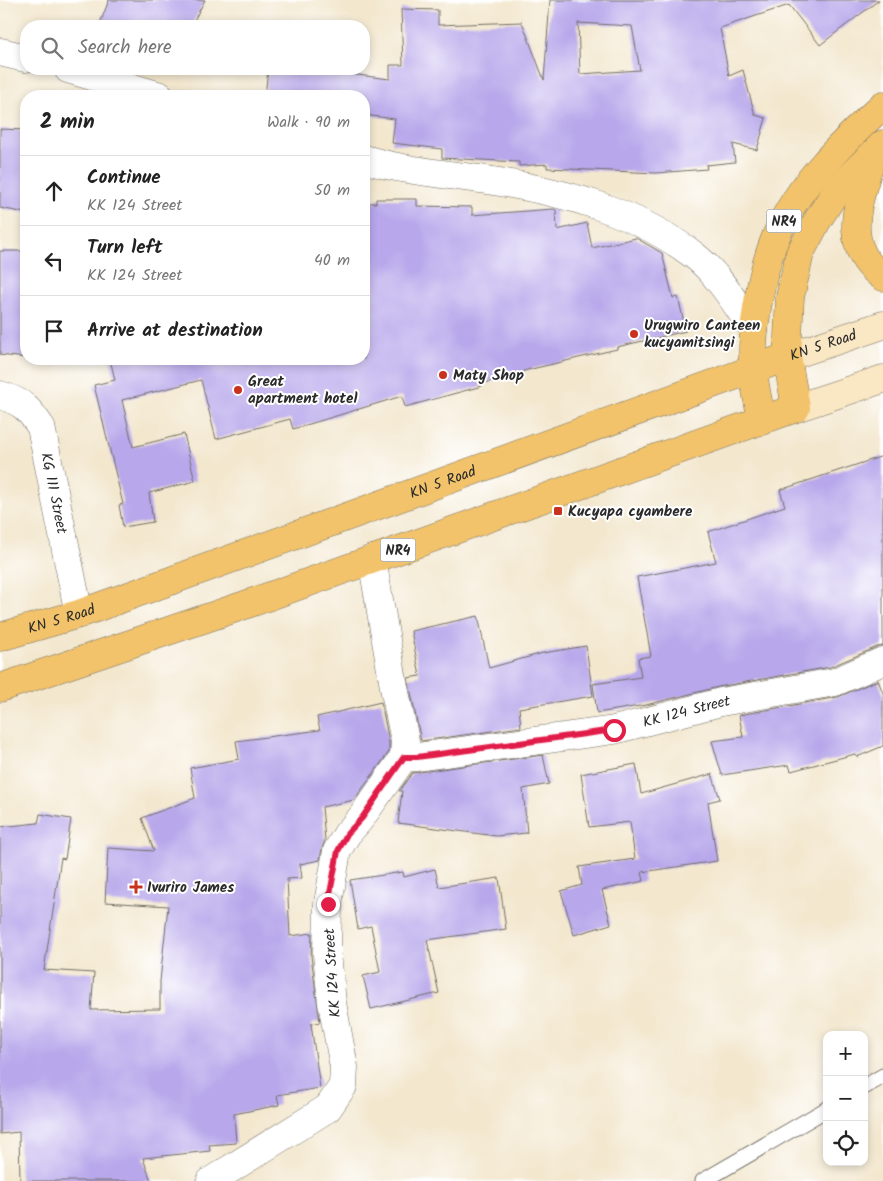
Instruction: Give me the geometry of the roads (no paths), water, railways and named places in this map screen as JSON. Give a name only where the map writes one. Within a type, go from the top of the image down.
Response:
[{"type":"highway","name":"NR4","points":[[762,421],[753,369],[754,330],[762,281],[777,234],[796,200],[820,170],[849,136],[883,105]]},
{"type":"highway","name":"NR4","points":[[0,688],[159,635],[796,408],[787,357],[790,297],[800,253],[838,188],[878,148]]},
{"type":"highway","points":[[878,148],[857,208],[856,236],[860,252],[870,266],[883,277]]},
{"type":"highway","name":"KN 5 Road","points":[[0,637],[79,614],[787,357]]},
{"type":"main road","name":"KN 5 Road","points":[[787,357],[883,325]]},
{"type":"main road","points":[[796,408],[883,379]]},
{"type":"street","points":[[0,52],[20,57]]},
{"type":"street","points":[[88,75],[140,90]]},
{"type":"street","points":[[370,161],[388,166],[489,180],[547,191],[631,217],[696,256],[715,277],[754,330]]},
{"type":"street","name":"KG 111 Street","points":[[0,395],[14,399],[29,410],[41,427],[79,614]]},
{"type":"street","points":[[372,559],[405,741],[404,757]]},
{"type":"street","name":"KK 124 Street","points":[[211,1181],[328,1108],[343,1086],[344,1067],[332,1003],[328,954],[328,904],[338,851],[347,834],[362,818],[404,757],[417,757],[614,730],[721,702],[835,682],[883,662]]},
{"type":"lane","points":[[868,1085],[883,1076]]},
{"type":"lane","points":[[703,1181],[823,1111]]},
{"type":"place","name":"Urugwiro Canteen kucyamitsingi","points":[[634,334]]},
{"type":"place","name":"Maty Shop","points":[[443,375]]},
{"type":"place","name":"Great apartment hotel","points":[[238,390]]},
{"type":"place","name":"Kucyapa cyambere","points":[[558,511]]},
{"type":"place","name":"Ivuriro James","points":[[136,887]]}]
